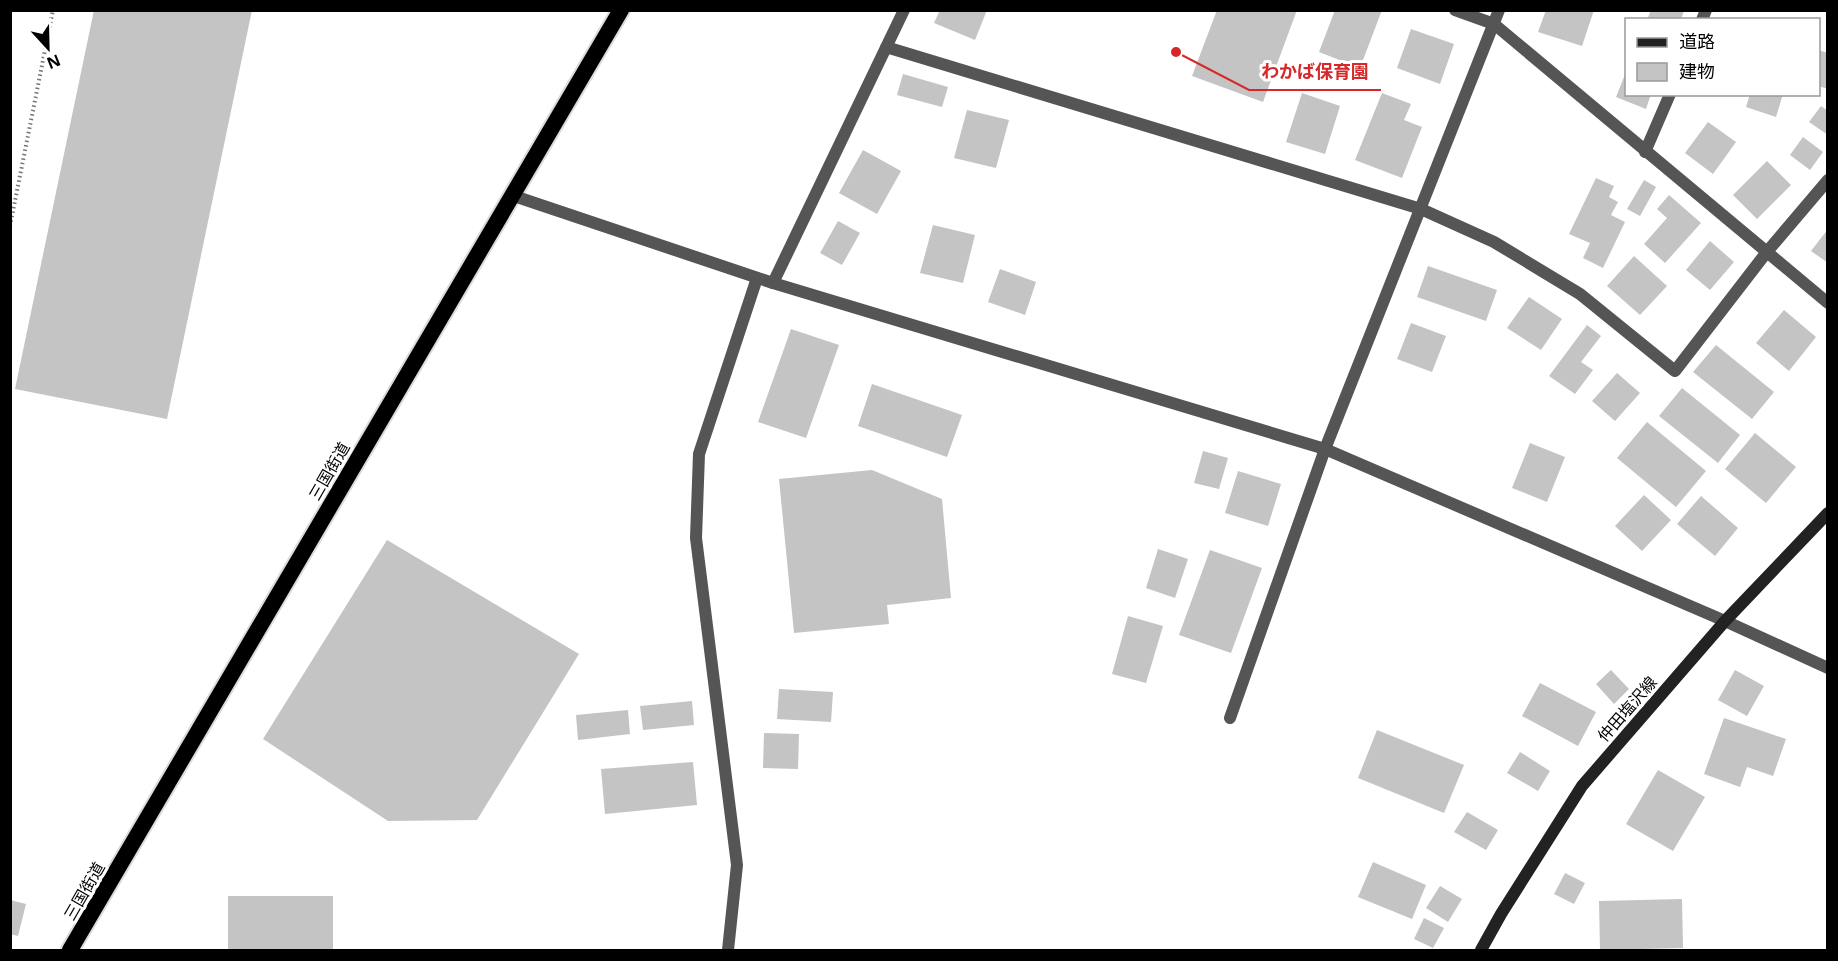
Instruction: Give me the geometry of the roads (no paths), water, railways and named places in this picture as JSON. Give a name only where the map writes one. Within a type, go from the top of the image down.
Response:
[{"type":"highway","name":"三国街道","points":[[70,951],[621,10]]},
{"type":"main road","name":"仲田塩沢線","points":[[1481,951],[1501,914],[1582,786],[1725,621],[1827,513]]},
{"type":"street","points":[[773,283],[904,10]]},
{"type":"street","points":[[1455,10],[1494,24],[1827,303]]},
{"type":"street","points":[[1230,718],[1325,449],[1499,10]]},
{"type":"street","points":[[886,47],[1420,209],[1494,242],[1580,294],[1675,371],[1766,253],[1827,180]]},
{"type":"street","points":[[1645,152],[1669,96]]},
{"type":"street","points":[[511,195],[773,283],[1325,449],[1725,621],[1827,668]]},
{"type":"street","points":[[728,951],[737,865],[696,538],[699,454],[757,278]]},
{"type":"place","name":"わかば保育園","points":[[1176,52]]}]
